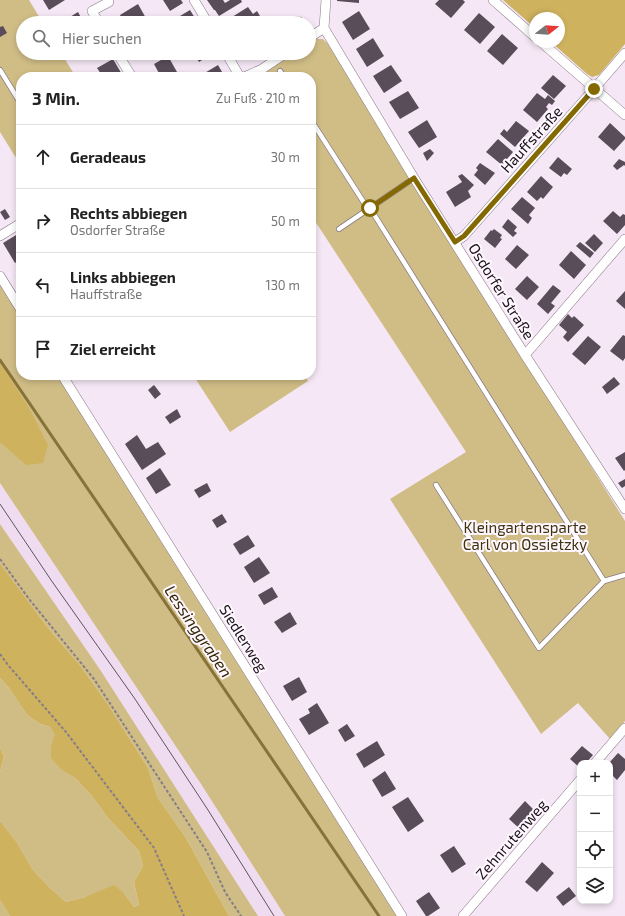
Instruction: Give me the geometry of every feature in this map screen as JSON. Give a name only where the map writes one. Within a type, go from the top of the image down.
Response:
[{"type":"street","points":[[194,0],[204,16]]},
{"type":"street","points":[[316,33],[324,28],[326,0]]},
{"type":"street","points":[[493,0],[529,32]]},
{"type":"street","points":[[95,16],[92,12],[109,2]]},
{"type":"street","name":"Osdorfer Straße","points":[[324,28],[414,178],[525,355],[625,509]]},
{"type":"street","points":[[548,48],[625,115]]},
{"type":"street","name":"Hauffstraße","points":[[455,242],[464,236],[625,52]]},
{"type":"street","points":[[121,60],[129,72]]},
{"type":"street","points":[[230,60],[237,72]]},
{"type":"street","points":[[255,72],[276,60]]},
{"type":"street","points":[[0,236],[16,226]]},
{"type":"street","points":[[525,355],[625,239]]},
{"type":"street","points":[[0,276],[16,302]]},
{"type":"street","name":"Siedlerweg","points":[[65,380],[402,916]]},
{"type":"street","points":[[598,760],[625,728]]},
{"type":"street","name":"Zehnrutenweg","points":[[463,916],[577,783]]},
{"type":"lane","points":[[0,70],[16,96]]},
{"type":"lane","points":[[316,128],[604,581]]},
{"type":"lane","points":[[339,229],[414,178]]},
{"type":"lane","points":[[436,484],[539,648],[604,581],[625,575]]},
{"type":"path","points":[[0,559],[29,599],[94,679],[207,852],[225,892],[241,916]]},
{"type":"path","points":[[0,654],[66,732],[154,848],[184,916]]},
{"type":"shaded area","points":[[503,0],[625,0],[625,44],[599,75],[592,77],[558,48],[565,48],[565,12],[529,12],[529,23]]},
{"type":"shaded area","points":[[0,363],[29,408],[48,445],[43,463],[26,465],[0,442]]},
{"type":"shaded area","points":[[0,483],[201,784],[285,916],[258,916],[101,671],[0,524]]},
{"type":"shaded area","points":[[0,563],[48,628],[79,664],[107,703],[148,768],[158,798],[186,838],[229,916],[10,916],[0,900],[0,821],[16,841],[33,870],[66,902],[85,897],[114,885],[124,893],[134,907],[139,905],[134,882],[143,866],[139,851],[108,818],[91,795],[75,778],[63,771],[51,758],[51,745],[55,734],[50,727],[40,724],[27,715],[9,688],[0,678]]},
{"type":"shaded area","points":[[0,747],[4,757],[0,772]]},
{"type":"green space","points":[[0,0],[29,0],[39,16],[16,16],[16,60],[65,60],[73,72],[16,72],[16,158],[0,132]]},
{"type":"green space","name":"Kleingartensparte Carl von Ossietzky","points":[[316,39],[323,39],[328,44],[625,521],[625,721],[610,739],[578,703],[541,734],[390,499],[466,452],[316,223],[316,72],[266,72],[284,60],[316,60]]},
{"type":"green space","points":[[0,284],[16,309],[16,380],[60,380],[397,916],[285,916],[201,784],[0,483]]},
{"type":"green space","points":[[196,380],[308,380],[308,381],[230,432]]},
{"type":"green space","points":[[0,524],[101,671],[258,916],[229,916],[186,838],[158,798],[148,768],[107,703],[79,664],[48,628],[0,563]]},
{"type":"green space","points":[[0,678],[9,688],[27,715],[40,724],[50,727],[56,734],[51,745],[63,771],[75,778],[91,795],[108,818],[139,851],[143,866],[134,882],[139,905],[134,907],[124,893],[85,897],[66,902],[33,870],[16,841],[0,821],[0,772],[4,757],[0,747]]},
{"type":"green space","points":[[0,900],[10,916],[0,916]]},
{"type":"building","points":[[43,0],[65,0],[49,10]]},
{"type":"building","points":[[163,0],[181,0],[183,3],[170,11]]},
{"type":"building","points":[[207,0],[223,0],[225,3],[230,0],[241,0],[242,2],[219,16]]},
{"type":"building","points":[[359,0],[359,3],[337,1]]},
{"type":"building","points":[[439,0],[463,0],[465,2],[451,18],[435,4]]},
{"type":"building","points":[[138,4],[145,16],[120,16]]},
{"type":"building","points":[[248,7],[253,14],[257,11],[260,16],[234,16]]},
{"type":"building","points":[[190,10],[194,16],[180,16]]},
{"type":"building","points":[[359,11],[370,29],[353,40],[342,22]]},
{"type":"building","points":[[78,12],[80,16],[72,16]]},
{"type":"building","points":[[479,13],[495,27],[480,44],[464,30]]},
{"type":"building","points":[[3,26],[7,33],[0,37],[0,27]]},
{"type":"building","points":[[502,34],[518,48],[503,65],[487,51]]},
{"type":"building","points":[[373,38],[384,56],[367,67],[356,49]]},
{"type":"building","points":[[114,60],[121,72],[100,72],[97,68]]},
{"type":"building","points":[[161,60],[170,60],[177,72],[158,72],[154,64]]},
{"type":"building","points":[[218,65],[222,72],[206,72]]},
{"type":"building","points":[[391,65],[402,81],[384,93],[373,76]]},
{"type":"building","points":[[553,75],[566,86],[554,99],[541,88]]},
{"type":"building","points":[[408,91],[419,108],[400,119],[389,102]]},
{"type":"building","points":[[537,93],[545,99],[548,95],[555,101],[552,105],[549,103],[546,107],[548,109],[537,122],[523,110]]},
{"type":"building","points":[[427,120],[437,137],[419,148],[408,132]]},
{"type":"building","points":[[516,121],[529,131],[515,147],[500,134],[504,129],[507,132]]},
{"type":"building","points":[[610,123],[625,137],[625,139],[614,151],[598,137]]},
{"type":"building","points":[[498,139],[513,152],[502,165],[486,152]]},
{"type":"building","points":[[430,149],[434,153],[427,161],[423,153]]},
{"type":"building","points":[[558,157],[572,169],[567,175],[564,173],[561,177],[549,168]]},
{"type":"building","points":[[619,159],[625,162],[625,166],[624,165],[617,170],[613,166]]},
{"type":"building","points":[[480,163],[495,173],[485,185],[474,175],[478,170],[476,168]]},
{"type":"building","points":[[462,174],[474,185],[468,191],[471,197],[455,207],[446,192],[462,182],[458,176]]},
{"type":"building","points":[[541,176],[553,187],[543,199],[541,197],[537,201],[527,192]]},
{"type":"building","points":[[522,197],[535,208],[529,215],[532,218],[528,224],[511,209]]},
{"type":"building","points":[[5,209],[10,217],[5,220],[0,212]]},
{"type":"building","points":[[613,211],[620,217],[623,214],[625,215],[625,225],[617,234],[603,221]]},
{"type":"building","points":[[508,219],[517,227],[514,231],[517,233],[513,237],[502,227]]},
{"type":"building","points":[[494,229],[502,235],[500,238],[502,239],[495,248],[484,239],[491,230],[492,231]]},
{"type":"building","points":[[594,234],[603,243],[595,252],[585,243]]},
{"type":"building","points":[[16,235],[15,263],[3,243]]},
{"type":"building","points":[[580,242],[594,253],[590,258],[576,246]]},
{"type":"building","points":[[517,245],[529,255],[516,269],[505,259]]},
{"type":"building","points":[[571,251],[586,265],[574,279],[559,265]]},
{"type":"building","points":[[527,276],[539,287],[527,300],[515,289]]},
{"type":"building","points":[[553,285],[561,291],[551,303],[555,306],[548,314],[537,304]]},
{"type":"building","points":[[625,291],[625,309],[616,301]]},
{"type":"building","points":[[568,314],[572,318],[574,316],[584,325],[568,342],[563,337],[567,332],[559,325]]},
{"type":"building","points":[[623,335],[625,336],[625,358],[623,361],[610,351]]},
{"type":"building","points":[[588,336],[601,347],[585,365],[572,354]]},
{"type":"building","points":[[614,377],[620,384],[607,394],[602,387]]},
{"type":"building","points":[[154,385],[161,394],[155,399],[148,390]]},
{"type":"building","points":[[177,409],[181,417],[170,424],[165,417]]},
{"type":"building","points":[[137,435],[146,449],[158,442],[166,454],[142,470],[125,444]]},
{"type":"building","points":[[625,452],[625,470],[624,471],[615,458]]},
{"type":"building","points":[[160,468],[171,485],[156,494],[146,478]]},
{"type":"building","points":[[625,479],[625,486],[622,488],[618,483]]},
{"type":"building","points":[[207,483],[211,491],[199,498],[194,490]]},
{"type":"building","points":[[222,514],[227,522],[217,528],[212,520]]},
{"type":"building","points":[[248,535],[255,546],[240,555],[233,544]]},
{"type":"building","points":[[259,557],[270,573],[254,583],[244,567]]},
{"type":"building","points":[[272,587],[278,597],[264,605],[258,595]]},
{"type":"building","points":[[290,612],[297,624],[282,633],[274,622]]},
{"type":"building","points":[[299,677],[307,692],[292,701],[283,686]]},
{"type":"building","points":[[317,703],[329,723],[309,735],[299,719],[310,713],[308,709]]},
{"type":"building","points":[[347,724],[355,736],[345,742],[338,730]]},
{"type":"building","points":[[377,741],[385,755],[364,768],[356,754]]},
{"type":"building","points":[[582,746],[593,755],[589,760],[577,760],[577,765],[570,759]]},
{"type":"building","points":[[618,753],[625,759],[625,770],[617,780],[613,776],[613,760],[612,760]]},
{"type":"building","points":[[385,771],[396,789],[382,797],[372,780]]},
{"type":"building","points":[[408,797],[424,821],[408,832],[392,807]]},
{"type":"building","points":[[525,801],[536,812],[520,829],[509,819]]},
{"type":"building","points":[[454,846],[466,864],[452,873],[440,855]]},
{"type":"building","points":[[542,862],[554,873],[537,892],[525,882]]},
{"type":"building","points":[[569,887],[576,896],[563,906],[556,897]]},
{"type":"building","points":[[429,892],[440,908],[426,916],[416,901]]},
{"type":"waterway","name":"Lessinggraben","points":[[0,360],[379,916]]},
{"type":"tram line","points":[[0,504],[51,580],[135,699],[208,810],[274,916]]},
{"type":"route","points":[[370,208],[414,178],[455,242],[464,236],[594,89]]}]
